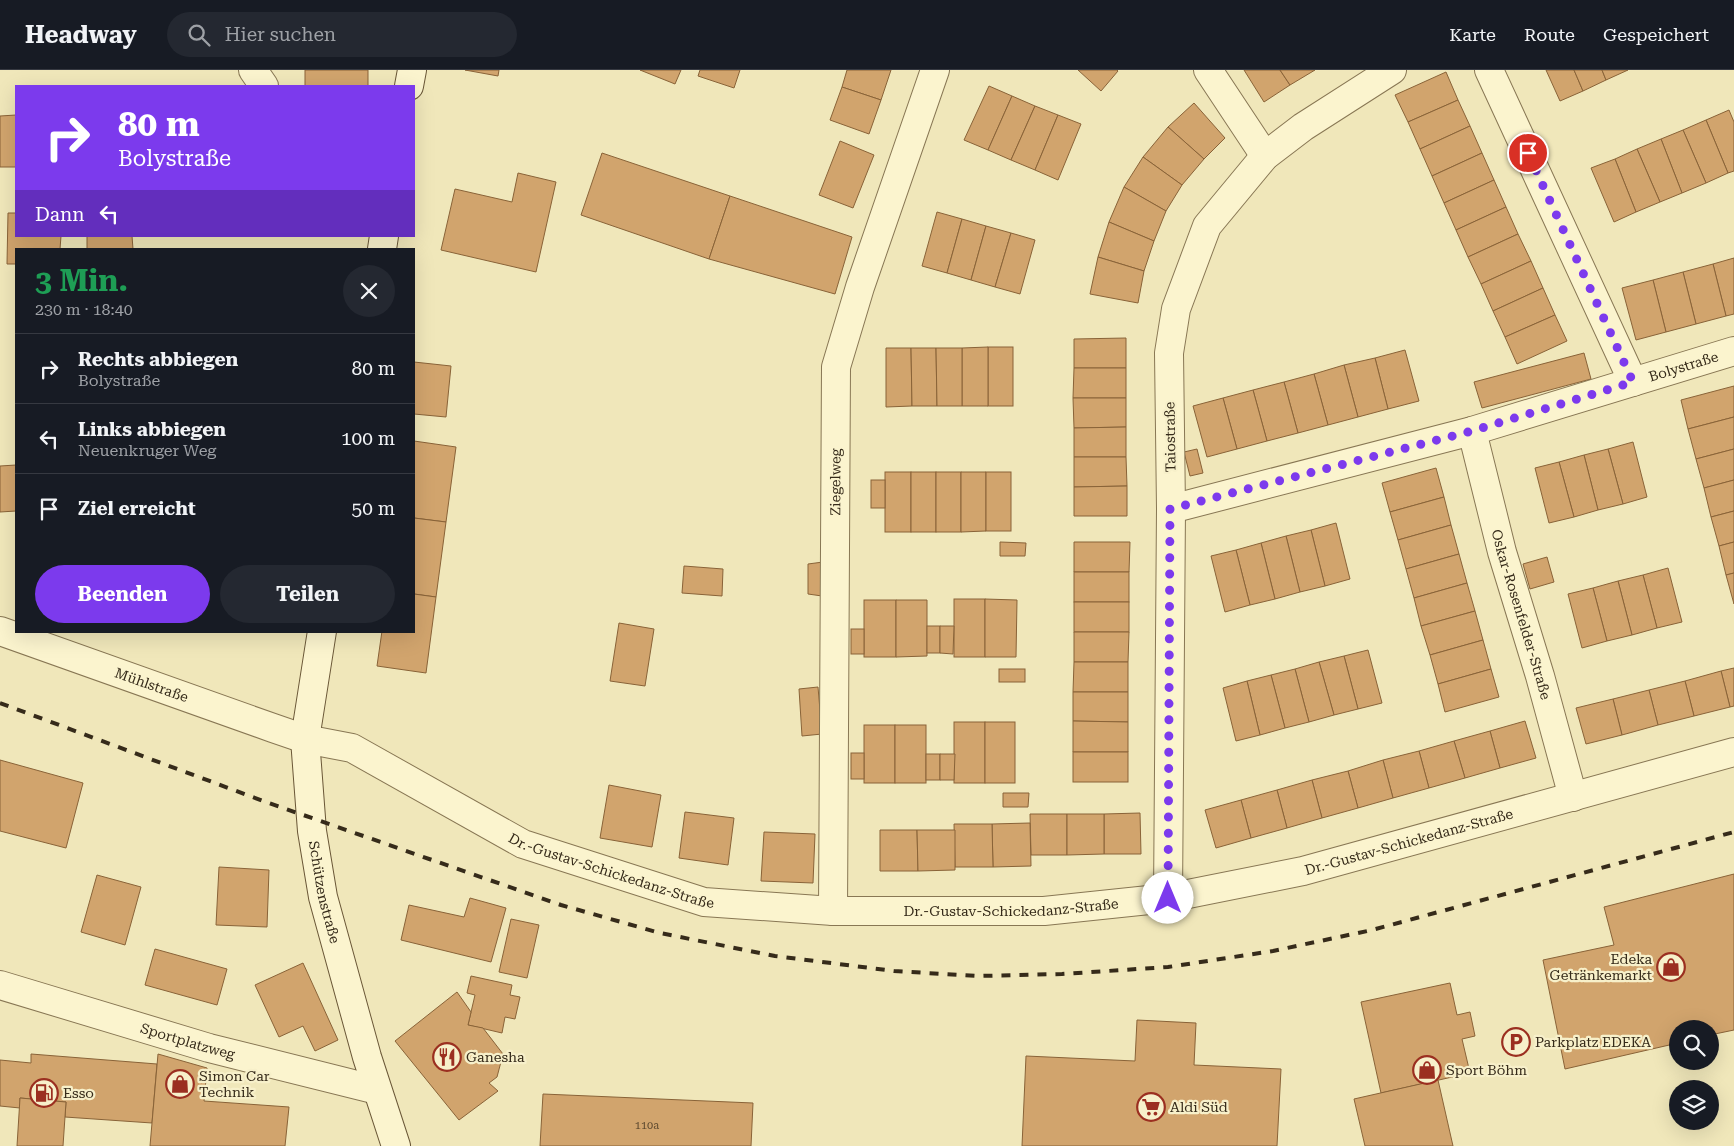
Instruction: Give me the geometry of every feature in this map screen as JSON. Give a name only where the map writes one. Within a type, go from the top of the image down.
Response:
[{"type":"street","points":[[253,70],[263,85]]},
{"type":"street","points":[[409,85],[412,70]]},
{"type":"street","name":"Ziegelweg","points":[[833,911],[836,367],[860,287],[935,70]]},
{"type":"street","points":[[1208,70],[1265,156]]},
{"type":"street","name":"Taiostraße","points":[[1168,898],[1169,353],[1176,309],[1207,226],[1265,156],[1303,127],[1392,70]]},
{"type":"street","points":[[1489,70],[1633,382]]},
{"type":"street","name":"Bolystraße","points":[[1170,509],[1472,431],[1734,350]]},
{"type":"street","name":"Oskar-Rosenfelder-Straße","points":[[1472,431],[1502,552],[1540,676],[1573,796]]},
{"type":"street","name":"Mühlstraße","points":[[0,631],[305,739]]},
{"type":"street","name":"Schützenstraße","points":[[322,633],[305,739],[312,831],[323,897],[367,1057],[396,1146]]},
{"type":"street","name":"Dr.-Gustav-Schickedanz-Straße","points":[[305,739],[352,748],[523,844],[704,902],[833,911],[1044,911],[1168,898],[1303,871],[1734,752]]},
{"type":"street","name":"Sportplatzweg","points":[[0,985],[209,1048],[377,1090]]},
{"type":"building","points":[[305,70],[368,70],[368,85],[305,85]]},
{"type":"building","points":[[465,70],[499,70],[498,76]]},
{"type":"building","points":[[640,70],[681,70],[675,84]]},
{"type":"building","points":[[700,70],[740,70],[734,88],[698,76]]},
{"type":"building","points":[[847,70],[891,70],[881,100],[842,87]]},
{"type":"building","points":[[1078,70],[1117,70],[1118,71],[1101,91]]},
{"type":"building","points":[[1244,70],[1280,70],[1290,85],[1264,102]]},
{"type":"building","points":[[1280,70],[1315,70],[1290,85]]},
{"type":"building","points":[[1546,70],[1574,70],[1583,91],[1560,101]]},
{"type":"building","points":[[1574,70],[1602,70],[1606,80],[1583,91]]},
{"type":"building","points":[[1602,70],[1628,70],[1606,80]]},
{"type":"building","points":[[1446,72],[1458,100],[1408,122],[1395,95]]},
{"type":"building","points":[[989,86],[1012,96],[988,150],[964,140]]},
{"type":"building","points":[[842,87],[881,100],[869,134],[830,120]]},
{"type":"building","points":[[1012,96],[1035,106],[1011,160],[988,150]]},
{"type":"building","points":[[1458,100],[1470,126],[1420,149],[1408,122]]},
{"type":"building","points":[[1194,103],[1225,138],[1204,159],[1168,127]]},
{"type":"building","points":[[1035,106],[1058,115],[1035,170],[1011,160]]},
{"type":"building","points":[[1729,110],[1734,122],[1734,171],[1728,173],[1706,120]]},
{"type":"building","points":[[15,115],[15,167],[0,167],[0,116]]},
{"type":"building","points":[[1058,115],[1081,124],[1058,180],[1035,170]]},
{"type":"building","points":[[1706,120],[1728,173],[1706,183],[1683,130]]},
{"type":"building","points":[[1470,126],[1482,153],[1432,176],[1420,149]]},
{"type":"building","points":[[1168,127],[1204,159],[1182,185],[1143,157]]},
{"type":"building","points":[[1683,130],[1706,183],[1682,193],[1661,139]]},
{"type":"building","points":[[1661,139],[1682,193],[1660,202],[1637,149]]},
{"type":"building","points":[[840,141],[874,155],[853,208],[819,195]]},
{"type":"building","points":[[1637,149],[1660,202],[1636,212],[1615,159]]},
{"type":"building","points":[[602,153],[730,196],[709,259],[581,215]]},
{"type":"building","points":[[1482,153],[1494,180],[1444,203],[1432,176]]},
{"type":"building","points":[[1143,157],[1182,185],[1166,211],[1124,187]]},
{"type":"building","points":[[1615,159],[1636,212],[1614,222],[1591,168]]},
{"type":"building","points":[[518,173],[556,182],[536,272],[441,250],[455,189],[512,202]]},
{"type":"building","points":[[1494,180],[1506,207],[1456,230],[1444,203]]},
{"type":"building","points":[[1124,187],[1166,211],[1154,241],[1109,222]]},
{"type":"building","points":[[730,196],[852,237],[835,294],[709,259]]},
{"type":"building","points":[[1506,207],[1518,234],[1468,257],[1456,230]]},
{"type":"building","points":[[937,212],[962,219],[947,273],[922,266]]},
{"type":"building","points":[[8,213],[15,213],[15,237],[61,237],[60,248],[15,248],[15,264],[7,264]]},
{"type":"building","points":[[962,219],[986,226],[971,280],[947,273]]},
{"type":"building","points":[[1109,222],[1154,241],[1144,271],[1098,257]]},
{"type":"building","points":[[986,226],[1011,233],[995,287],[971,280]]},
{"type":"building","points":[[1011,233],[1035,240],[1020,294],[995,287]]},
{"type":"building","points":[[1518,234],[1531,261],[1481,284],[1468,257]]},
{"type":"building","points":[[87,237],[132,237],[133,248],[87,248]]},
{"type":"building","points":[[1098,257],[1144,271],[1138,303],[1090,294]]},
{"type":"building","points":[[1734,258],[1734,314],[1726,316],[1713,264]]},
{"type":"building","points":[[1531,261],[1543,288],[1493,311],[1481,284]]},
{"type":"building","points":[[1713,264],[1726,316],[1696,324],[1683,272]]},
{"type":"building","points":[[1683,272],[1696,324],[1666,332],[1653,280]]},
{"type":"building","points":[[1653,280],[1666,332],[1636,340],[1622,288]]},
{"type":"building","points":[[1543,288],[1555,315],[1505,337],[1493,311]]},
{"type":"building","points":[[1555,315],[1567,341],[1517,364],[1505,337]]},
{"type":"building","points":[[1126,338],[1126,368],[1074,368],[1074,339]]},
{"type":"building","points":[[988,347],[1013,347],[1013,406],[988,406]]},
{"type":"building","points":[[988,347],[988,406],[962,406],[962,348]]},
{"type":"building","points":[[886,348],[911,348],[912,406],[886,407]]},
{"type":"building","points":[[911,348],[936,348],[937,406],[912,406]]},
{"type":"building","points":[[936,348],[962,348],[962,406],[937,406]]},
{"type":"building","points":[[1405,350],[1419,401],[1388,409],[1375,358]]},
{"type":"building","points":[[1584,353],[1591,379],[1482,408],[1474,382]]},
{"type":"building","points":[[1375,358],[1388,409],[1358,417],[1344,365]]},
{"type":"building","points":[[415,362],[451,366],[446,417],[415,414]]},
{"type":"building","points":[[1344,365],[1358,417],[1328,425],[1314,374]]},
{"type":"building","points":[[1074,368],[1126,368],[1126,398],[1073,398]]},
{"type":"building","points":[[1314,374],[1328,425],[1298,433],[1284,382]]},
{"type":"building","points":[[1284,382],[1298,433],[1267,441],[1253,390]]},
{"type":"building","points":[[1734,386],[1734,417],[1688,429],[1681,400]]},
{"type":"building","points":[[1253,390],[1267,441],[1237,449],[1223,398]]},
{"type":"building","points":[[1073,398],[1126,398],[1126,427],[1074,428]]},
{"type":"building","points":[[1223,398],[1237,449],[1207,457],[1193,406]]},
{"type":"building","points":[[1734,417],[1734,449],[1696,459],[1688,429]]},
{"type":"building","points":[[1126,427],[1126,457],[1074,457],[1074,428]]},
{"type":"building","points":[[415,441],[456,447],[446,522],[415,518]]},
{"type":"building","points":[[1633,442],[1647,497],[1623,504],[1608,449]]},
{"type":"building","points":[[1197,449],[1203,473],[1190,476],[1184,452]]},
{"type":"building","points":[[1608,449],[1623,504],[1598,510],[1584,455]]},
{"type":"building","points":[[1734,449],[1734,480],[1704,488],[1696,459]]},
{"type":"building","points":[[1584,455],[1598,510],[1574,517],[1559,462]]},
{"type":"building","points":[[1074,457],[1126,457],[1127,486],[1074,487]]},
{"type":"building","points":[[1559,462],[1574,517],[1549,523],[1535,468]]},
{"type":"building","points":[[15,465],[15,511],[0,512],[0,466]]},
{"type":"building","points":[[1436,468],[1444,497],[1390,512],[1382,483]]},
{"type":"building","points":[[885,472],[911,472],[911,532],[885,532]]},
{"type":"building","points":[[911,472],[936,472],[936,532],[911,532]]},
{"type":"building","points":[[936,472],[961,472],[961,532],[936,532]]},
{"type":"building","points":[[961,472],[986,472],[986,531],[961,532]]},
{"type":"building","points":[[986,472],[1011,472],[1011,531],[986,531]]},
{"type":"building","points":[[871,480],[885,480],[885,508],[871,508]]},
{"type":"building","points":[[1734,480],[1734,511],[1711,517],[1704,488]]},
{"type":"building","points":[[1127,486],[1127,516],[1074,516],[1074,487]]},
{"type":"building","points":[[1444,497],[1451,525],[1398,540],[1390,512]]},
{"type":"building","points":[[1734,511],[1734,542],[1719,546],[1711,517]]},
{"type":"building","points":[[415,518],[446,522],[436,597],[415,594]]},
{"type":"building","points":[[1336,523],[1350,579],[1325,586],[1311,530]]},
{"type":"building","points":[[1451,525],[1459,554],[1406,569],[1398,540]]},
{"type":"building","points":[[1311,530],[1325,586],[1300,592],[1286,536]]},
{"type":"building","points":[[1286,536],[1300,592],[1275,599],[1261,543]]},
{"type":"building","points":[[1000,542],[1026,543],[1025,556],[1000,556]]},
{"type":"building","points":[[1074,542],[1130,542],[1129,572],[1074,572]]},
{"type":"building","points":[[1734,542],[1734,573],[1726,575],[1719,546]]},
{"type":"building","points":[[1261,543],[1275,599],[1250,605],[1236,550]]},
{"type":"building","points":[[1236,550],[1250,605],[1225,612],[1211,556]]},
{"type":"building","points":[[1459,554],[1467,583],[1414,598],[1406,569]]},
{"type":"building","points":[[1547,557],[1554,582],[1530,589],[1523,564]]},
{"type":"building","points":[[823,562],[822,596],[808,594],[808,564]]},
{"type":"building","points":[[684,566],[723,569],[722,596],[682,593]]},
{"type":"building","points":[[1668,568],[1682,622],[1657,628],[1643,575]]},
{"type":"building","points":[[1074,572],[1129,572],[1129,602],[1074,602]]},
{"type":"building","points":[[1734,573],[1734,604],[1726,575]]},
{"type":"building","points":[[1643,575],[1657,628],[1632,635],[1618,581]]},
{"type":"building","points":[[1618,581],[1632,635],[1607,641],[1593,588]]},
{"type":"building","points":[[1467,583],[1475,611],[1421,626],[1414,598]]},
{"type":"building","points":[[1593,588],[1607,641],[1582,648],[1568,594]]},
{"type":"building","points":[[415,594],[436,597],[426,673],[377,666],[382,633],[415,633]]},
{"type":"building","points":[[954,599],[985,599],[985,657],[954,657]]},
{"type":"building","points":[[985,599],[1017,600],[1016,657],[985,657]]},
{"type":"building","points":[[864,600],[896,600],[896,657],[864,657]]},
{"type":"building","points":[[896,600],[927,600],[927,656],[896,657]]},
{"type":"building","points":[[1074,602],[1129,602],[1129,632],[1074,632]]},
{"type":"building","points":[[1475,611],[1483,640],[1430,655],[1421,626]]},
{"type":"building","points":[[619,623],[654,629],[645,686],[610,681]]},
{"type":"building","points":[[927,626],[940,626],[940,653],[927,653]]},
{"type":"building","points":[[940,626],[954,626],[953,654],[940,653]]},
{"type":"building","points":[[851,629],[864,629],[864,654],[851,654]]},
{"type":"building","points":[[1074,632],[1129,632],[1128,662],[1074,662]]},
{"type":"building","points":[[1483,640],[1491,669],[1438,684],[1430,655]]},
{"type":"building","points":[[1368,650],[1382,703],[1358,709],[1344,656]]},
{"type":"building","points":[[1344,656],[1358,709],[1334,715],[1319,662]]},
{"type":"building","points":[[1074,662],[1128,662],[1128,692],[1073,692]]},
{"type":"building","points":[[1319,662],[1334,715],[1309,722],[1295,669]]},
{"type":"building","points":[[1734,668],[1734,706],[1730,707],[1721,671]]},
{"type":"building","points":[[999,669],[1025,669],[1025,682],[999,682]]},
{"type":"building","points":[[1295,669],[1309,722],[1285,728],[1271,675]]},
{"type":"building","points":[[1491,669],[1499,697],[1445,712],[1438,684]]},
{"type":"building","points":[[1721,671],[1730,707],[1694,716],[1685,681]]},
{"type":"building","points":[[1271,675],[1285,728],[1260,735],[1247,681]]},
{"type":"building","points":[[1247,681],[1260,735],[1236,741],[1223,688]]},
{"type":"building","points":[[1685,681],[1694,716],[1658,725],[1649,690]]},
{"type":"building","points":[[818,687],[822,734],[802,736],[799,689]]},
{"type":"building","points":[[1649,690],[1658,725],[1622,735],[1613,699]]},
{"type":"building","points":[[1073,692],[1128,692],[1128,722],[1073,721]]},
{"type":"building","points":[[1613,699],[1622,735],[1586,744],[1576,708]]},
{"type":"building","points":[[1073,721],[1128,722],[1128,752],[1073,752]]},
{"type":"building","points":[[1525,721],[1536,758],[1500,768],[1490,731]]},
{"type":"building","points":[[954,722],[985,722],[985,783],[954,783]]},
{"type":"building","points":[[985,722],[1015,722],[1015,783],[985,783]]},
{"type":"building","points":[[864,725],[895,725],[895,783],[864,783]]},
{"type":"building","points":[[895,725],[926,725],[926,783],[895,783]]},
{"type":"building","points":[[1490,731],[1500,768],[1465,778],[1454,741]]},
{"type":"building","points":[[1454,741],[1465,778],[1429,788],[1419,751]]},
{"type":"building","points":[[1419,751],[1429,788],[1393,798],[1383,760]]},
{"type":"building","points":[[1073,752],[1128,752],[1128,782],[1073,782]]},
{"type":"building","points":[[851,753],[864,753],[864,779],[851,779]]},
{"type":"building","points":[[926,754],[940,754],[940,780],[926,780]]},
{"type":"building","points":[[940,754],[955,754],[954,780],[940,780]]},
{"type":"building","points":[[0,760],[83,783],[66,848],[0,831]]},
{"type":"building","points":[[1383,760],[1393,798],[1358,808],[1348,771]]},
{"type":"building","points":[[1348,771],[1358,808],[1322,818],[1312,780]]},
{"type":"building","points":[[1312,780],[1322,818],[1287,828],[1277,790]]},
{"type":"building","points":[[609,785],[661,795],[652,847],[600,838]]},
{"type":"building","points":[[1277,790],[1287,828],[1251,838],[1241,800]]},
{"type":"building","points":[[1003,793],[1029,793],[1028,807],[1003,807]]},
{"type":"building","points":[[1241,800],[1251,838],[1216,848],[1205,810]]},
{"type":"building","points":[[685,812],[734,818],[728,865],[679,858]]},
{"type":"building","points":[[1140,813],[1141,854],[1104,854],[1104,814]]},
{"type":"building","points":[[1030,814],[1067,814],[1067,855],[1031,855]]},
{"type":"building","points":[[1067,814],[1104,814],[1104,854],[1067,855]]},
{"type":"building","points":[[1030,823],[1031,866],[993,867],[992,824]]},
{"type":"building","points":[[954,824],[992,824],[993,867],[955,867]]},
{"type":"building","points":[[880,830],[917,830],[918,871],[880,871]]},
{"type":"building","points":[[917,830],[955,830],[955,870],[918,871]]},
{"type":"building","points":[[764,832],[815,834],[813,883],[761,881]]},
{"type":"building","points":[[219,867],[269,870],[267,927],[216,925]]},
{"type":"building","points":[[1734,874],[1734,1030],[1719,1033],[1719,1020],[1669,1020],[1669,1045],[1565,1069],[1543,960],[1614,945],[1604,907]]},
{"type":"building","points":[[97,875],[141,887],[125,945],[81,932]]},
{"type":"building","points":[[470,898],[506,908],[491,962],[401,940],[409,905],[464,917]]},
{"type":"building","points":[[511,919],[539,925],[527,978],[499,972]]},
{"type":"building","points":[[155,949],[227,969],[217,1005],[145,985]]},
{"type":"building","points":[[303,963],[338,1040],[315,1051],[303,1026],[279,1037],[255,985]]},
{"type":"building","points":[[471,976],[512,985],[510,995],[520,997],[515,1019],[505,1017],[502,1033],[468,1025],[475,995],[467,993]]},
{"type":"building","points":[[1450,983],[1457,1015],[1470,1012],[1475,1036],[1462,1039],[1470,1073],[1381,1093],[1361,1002]]},
{"type":"building","points":[[457,992],[471,1012],[468,1025],[483,1028],[503,1054],[497,1077],[489,1083],[498,1091],[459,1120],[395,1041]]},
{"type":"building","name":"Aldi Süd","points":[[1137,1020],[1196,1023],[1194,1065],[1281,1069],[1277,1146],[1022,1146],[1026,1056],[1135,1061]]},
{"type":"building","points":[[31,1054],[157,1064],[152,1123],[65,1117],[66,1102],[20,1098],[20,1108],[0,1106],[0,1060],[31,1063]]},
{"type":"building","name":"Simon Car Technik","points":[[158,1054],[207,1068],[204,1101],[289,1107],[285,1146],[150,1146]]},
{"type":"building","points":[[1438,1080],[1453,1146],[1365,1146],[1354,1099]]},
{"type":"building","points":[[543,1094],[753,1103],[751,1146],[540,1146]]},
{"type":"building","points":[[20,1098],[66,1102],[63,1146],[17,1146]]},
{"type":"railway","points":[[0,703],[266,802],[561,905],[660,933],[775,956],[894,971],[977,976],[1062,974],[1168,967],[1273,951],[1372,930],[1734,832]]},
{"type":"place","name":"Edeka Getränkemarkt","points":[[1671,967]]},
{"type":"place","name":"Parkplatz EDEKA","points":[[1516,1042]]},
{"type":"place","name":"Ganesha","points":[[447,1057]]},
{"type":"place","name":"Sport Böhm","points":[[1427,1070]]},
{"type":"place","name":"Simon Car Technik","points":[[180,1084]]},
{"type":"place","name":"Esso","points":[[44,1093]]},
{"type":"place","name":"Aldi Süd","points":[[1151,1107]]},
{"type":"route","points":[[1168,898],[1170,509],[1472,431],[1633,382],[1528,153]]}]
